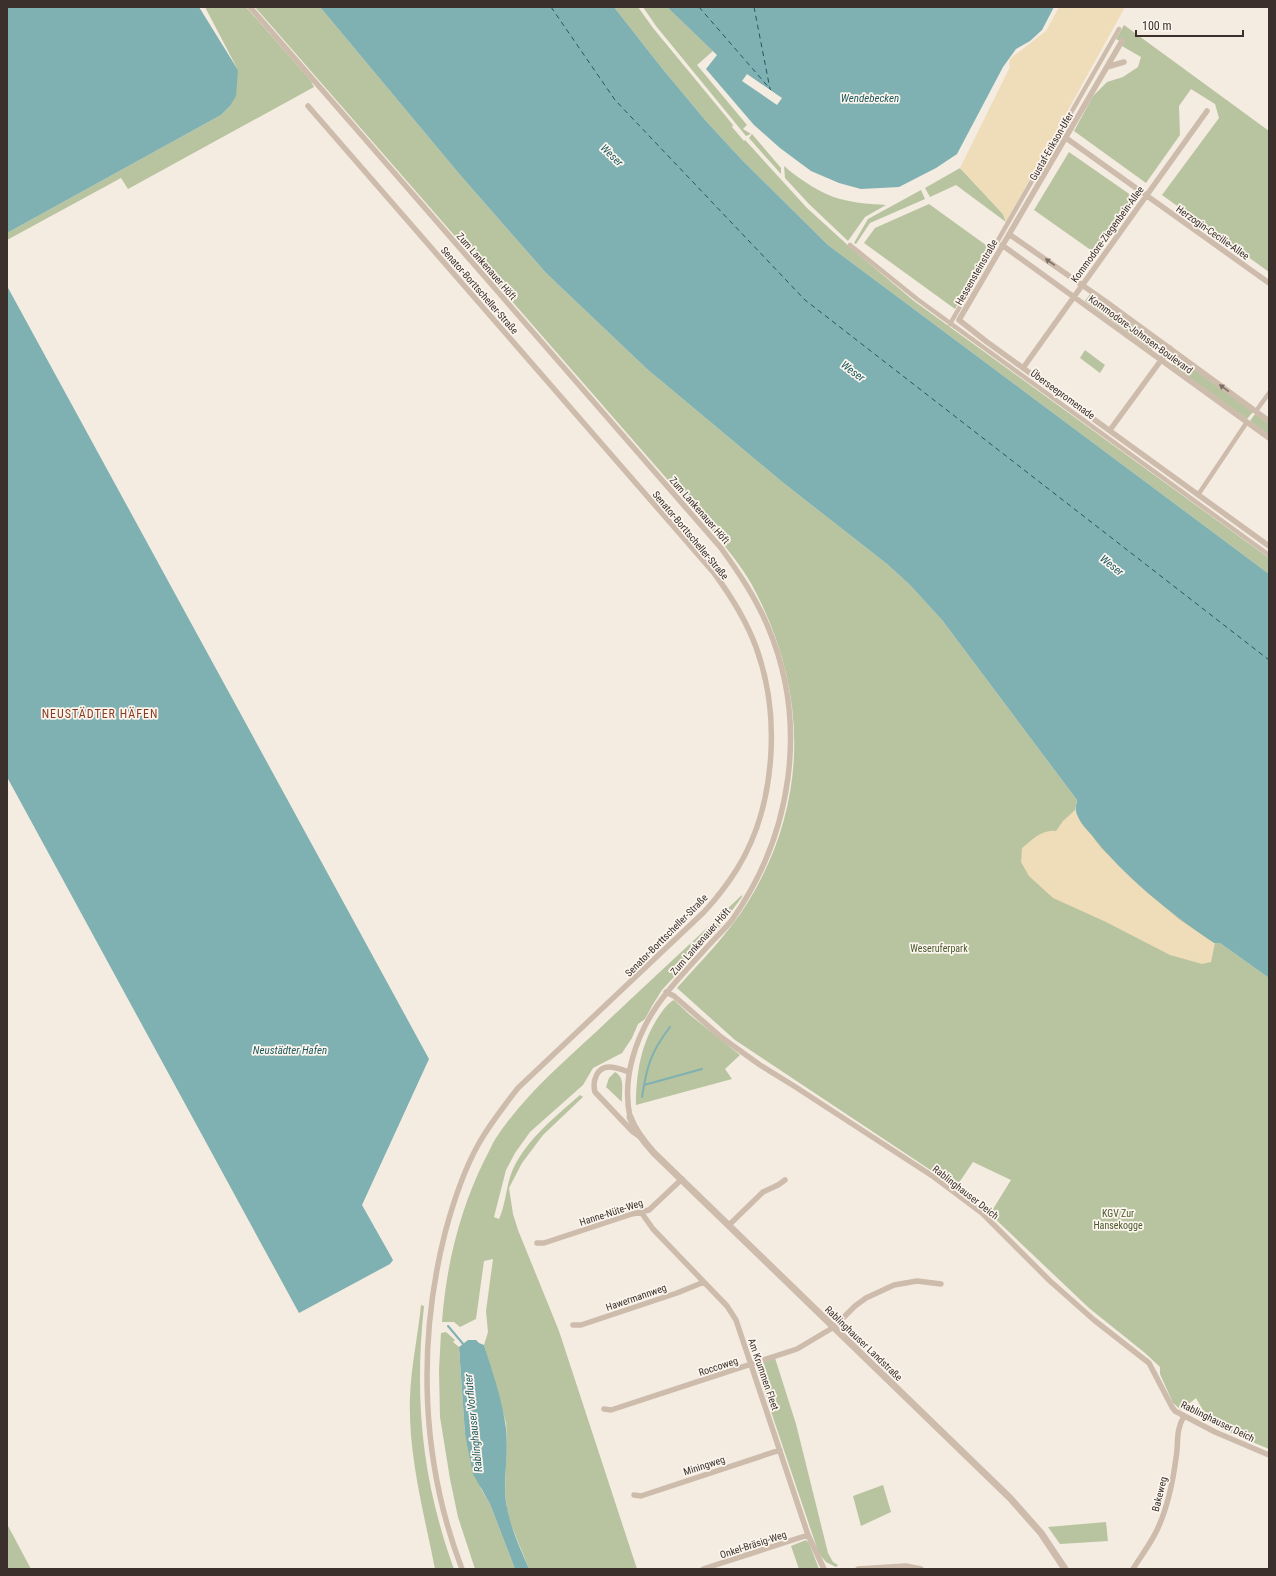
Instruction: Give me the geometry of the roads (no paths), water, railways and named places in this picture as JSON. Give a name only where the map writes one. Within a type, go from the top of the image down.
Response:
[{"type":"street","name":"Zum Lankenauer Höft","points":[[250,7],[721,548],[748,587],[768,626],[779,656],[790,710],[791,754],[788,786],[769,852],[758,877],[731,921],[666,992],[655,1007],[640,1035],[629,1072],[628,1100],[630,1117]]},
{"type":"street","points":[[950,324],[957,318],[1119,29]]},
{"type":"street","name":"Gustaf-Erikson-Ufer","points":[[1009,234],[1122,41]]},
{"type":"street","points":[[1107,67],[1124,62]]},
{"type":"street","name":"Senator-Borttscheller-Straße","points":[[308,106],[714,574],[736,604],[756,646],[767,690],[771,716],[771,752],[767,786],[761,813],[738,868],[704,912],[518,1088],[478,1145],[461,1182],[449,1219],[434,1283],[428,1324],[426,1370],[428,1417],[433,1460],[445,1519],[462,1569]]},
{"type":"street","name":"Kommodore-Ziegenbein-Allee","points":[[1023,368],[1207,112]]},
{"type":"street","name":"Herzogin-Cecilie-Allee","points":[[1066,138],[1269,283]]},
{"type":"street","name":"Hessensteinstraße","points":[[957,318],[1009,234]]},
{"type":"street","name":"Kommodore-Johnsen-Boulevard","points":[[1009,234],[1082,284],[1269,421]]},
{"type":"street","name":"Überseepromenade","points":[[850,245],[950,324],[1269,555]]},
{"type":"street","name":"Kommodore-Johnsen-Boulevard","points":[[1002,245],[1269,438]]},
{"type":"street","name":"Überseepromenade","points":[[957,318],[1023,368],[1269,546]]},
{"type":"street","points":[[1110,430],[1170,348]]},
{"type":"street","points":[[1256,411],[1269,393]]},
{"type":"street","points":[[1198,495],[1248,422]]},
{"type":"street","name":"Rablinghauser Deich","points":[[666,992],[674,996],[721,1037],[760,1065],[934,1177],[982,1213],[1050,1281],[1094,1320],[1148,1363],[1172,1407],[1184,1416],[1214,1432],[1269,1455]]},
{"type":"street","name":"Rablinghauser Landstraße","points":[[629,1072],[620,1068],[608,1067],[600,1071],[594,1079],[595,1092],[634,1132],[641,1137]]},
{"type":"street","name":"Rablinghauser Landstraße","points":[[630,1117],[633,1125],[654,1153],[1010,1498],[1040,1533],[1065,1569]]},
{"type":"street","name":"Hanne-Nüte-Weg","points":[[536,1243],[544,1243],[649,1210],[682,1179]]},
{"type":"street","points":[[729,1225],[763,1192],[785,1180]]},
{"type":"street","name":"Am Krummen Fleet","points":[[641,1212],[653,1229],[727,1306],[736,1320],[808,1535],[824,1569]]},
{"type":"street","name":"Roccoweg","points":[[604,1409],[611,1410],[797,1349],[834,1327],[855,1306],[894,1282],[917,1281],[941,1284]]},
{"type":"street","name":"Hawermannweg","points":[[574,1325],[581,1325],[677,1293],[704,1282]]},
{"type":"street","name":"Bakeweg","points":[[1132,1569],[1157,1531],[1163,1515],[1177,1457],[1177,1434],[1179,1425],[1184,1416]]},
{"type":"street","name":"Miningweg","points":[[634,1495],[641,1496],[780,1450]]},
{"type":"street","name":"Onkel-Bräsig-Weg","points":[[703,1569],[808,1535]]},
{"type":"street","points":[[858,1569],[906,1566],[921,1569]]},
{"type":"water","points":[[7,7],[199,7],[238,70],[236,96],[230,106],[221,115],[7,233]]},
{"type":"water","name":"Weser","points":[[320,7],[614,7],[706,121],[743,161],[828,245],[1269,574],[1269,978],[1220,943],[1214,943],[1164,907],[1118,865],[1080,821],[1076,810],[1077,800],[942,620],[910,585],[887,564],[781,481],[647,369],[546,273],[461,176]]},
{"type":"water","name":"Wendebecken","points":[[667,7],[1054,7],[1042,30],[1030,41],[1016,49],[1003,67],[957,154],[936,168],[899,187],[861,189],[839,183],[811,171],[780,148],[754,125],[706,69],[717,55]]},
{"type":"water","name":"Neustädter Hafen","points":[[7,286],[429,1059],[362,1205],[393,1260],[390,1264],[299,1313],[7,777]]},
{"type":"water","points":[[468,1340],[476,1340],[484,1345],[499,1393],[506,1431],[506,1501],[513,1531],[529,1569],[515,1569],[490,1504],[473,1474],[465,1434],[459,1347]]},
{"type":"waterway","points":[[642,1097],[651,1059],[658,1044],[670,1027]]},
{"type":"waterway","points":[[644,1085],[702,1069]]},
{"type":"waterway","name":"Rablinghauser Vorfluter","points":[[448,1326],[464,1345]]},
{"type":"district","name":"NEUSTÄDTER HÄFEN","points":[[100,714]]},
{"type":"park label","name":"Weseruferpark","points":[[939,948]]},
{"type":"park label","name":"KGV Zur Hansekogge","points":[[1118,1218]]}]
